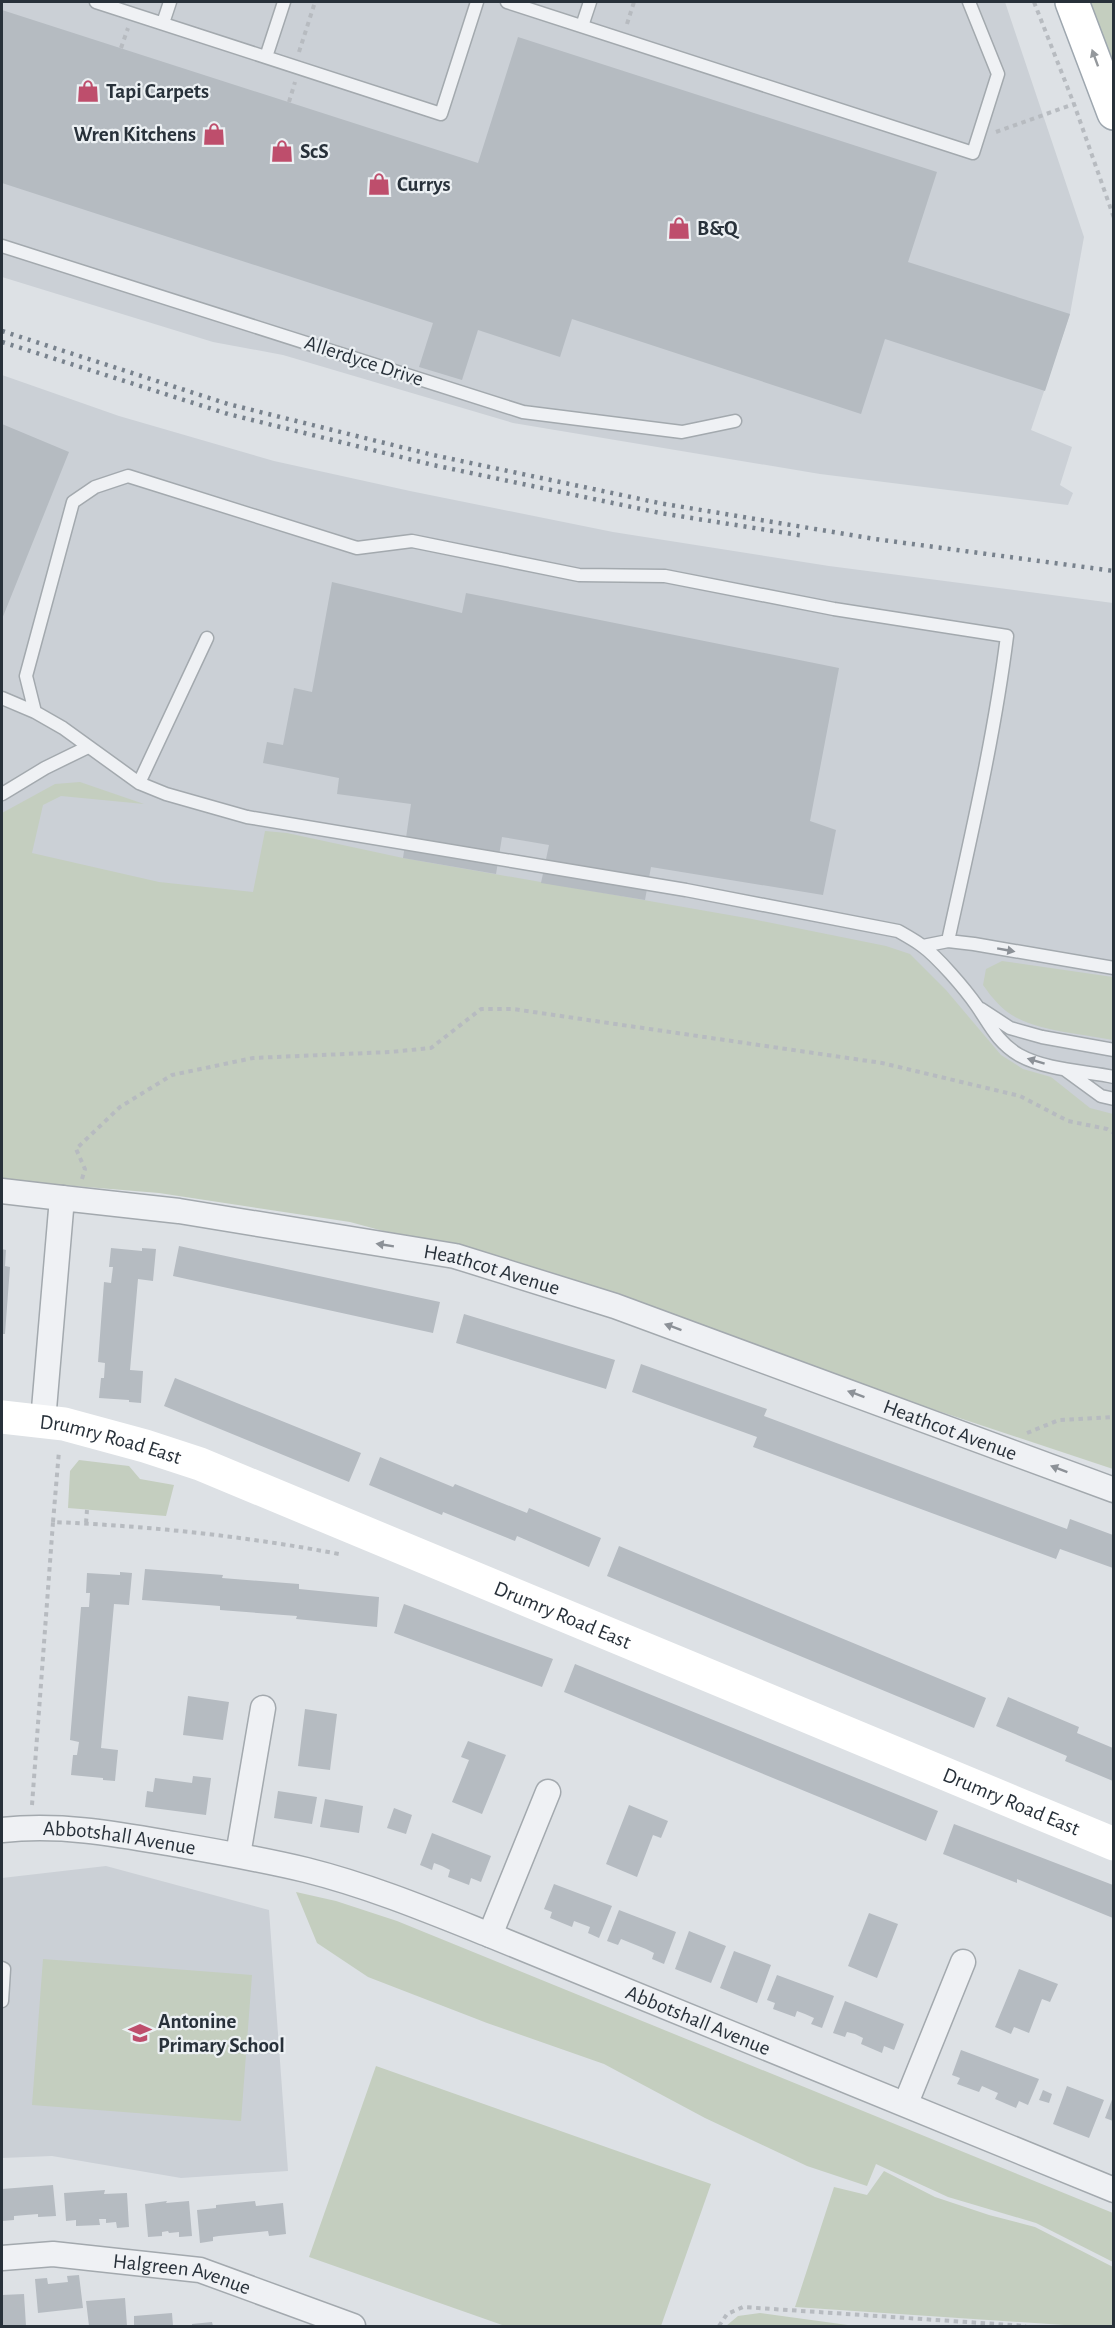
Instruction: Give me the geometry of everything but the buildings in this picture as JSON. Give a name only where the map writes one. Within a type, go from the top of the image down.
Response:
[{"type":"street","points":[[1072,2],[1113,113]]},
{"type":"street","name":"Heathcot Avenue","points":[[2,1191],[179,1210],[454,1256],[615,1306],[1113,1490]]},
{"type":"street","points":[[54,1423],[69,1198]]},
{"type":"street","name":"Drumry Road East","points":[[2,1417],[54,1423],[135,1443],[200,1464],[1113,1844]]},
{"type":"street","points":[[237,1855],[263,1708]]},
{"type":"street","points":[[490,1935],[548,1792]]},
{"type":"street","name":"Abbotshall Avenue","points":[[2,1830],[30,1827],[85,1830],[237,1855],[306,1870],[351,1883],[394,1897],[490,1935],[906,2103],[1113,2190]]},
{"type":"street","points":[[906,2103],[963,1962]]},
{"type":"street","name":"Halgreen Avenue","points":[[2,2258],[53,2254],[200,2270],[353,2326]]},
{"type":"lane","points":[[96,2],[441,114],[477,2]]},
{"type":"lane","points":[[163,23],[170,2]]},
{"type":"lane","points":[[266,57],[284,2]]},
{"type":"lane","points":[[507,2],[973,153],[998,74],[969,2]]},
{"type":"lane","points":[[582,26],[591,2]]},
{"type":"lane","name":"Allerdyce Drive","points":[[2,246],[523,412],[682,432],[735,421]]},
{"type":"lane","points":[[35,712],[26,676],[74,502],[96,487],[128,476],[357,548],[412,541],[579,574],[665,576],[834,609],[1007,636],[981,790],[948,941]]},
{"type":"lane","points":[[139,783],[207,638]]},
{"type":"lane","points":[[2,698],[35,712],[63,729],[139,783],[166,794],[247,817],[686,890],[898,931],[923,946],[978,1007],[990,1028],[1006,1046],[1020,1056],[1060,1067],[1113,1077]]},
{"type":"lane","points":[[2,794],[45,768],[88,747]]},
{"type":"lane","points":[[923,946],[948,941],[1113,968]]},
{"type":"lane","points":[[978,1007],[1010,1028],[1042,1037],[1113,1050]]},
{"type":"lane","points":[[1060,1067],[1101,1096],[1113,1099]]},
{"type":"lane","points":[[2,1968],[4,1969],[2,2001]]},
{"type":"path","points":[[622,39],[634,2]]},
{"type":"path","points":[[1034,2],[1074,104],[1113,218]]},
{"type":"path","points":[[1006,130],[1074,104]]},
{"type":"path","points":[[69,1198],[85,1168],[76,1149],[120,1107],[172,1075],[253,1058],[430,1048],[481,1009],[513,1009],[882,1064],[1020,1096],[1068,1122],[1107,1129],[1113,1133]]},
{"type":"path","points":[[1059,1420],[1113,1417]]},
{"type":"path","points":[[30,1827],[59,1448],[54,1423]]},
{"type":"path","points":[[86,1523],[87,1510]]},
{"type":"path","points":[[53,1522],[184,1531],[256,1539],[345,1555]]},
{"type":"path","points":[[719,2326],[727,2314],[742,2307],[1026,2326]]},
{"type":"shaded area","points":[[2,2],[1005,2],[1084,237],[1070,314],[1031,430],[1072,447],[1060,485],[1073,493],[1068,505],[820,474],[513,423],[283,355],[213,342],[2,277]]},
{"type":"shaded area","points":[[2,375],[119,416],[274,461],[410,491],[613,532],[829,566],[1113,603],[1113,1120],[2,887]]},
{"type":"shaded area","name":"Antonine Primary School","points":[[106,1866],[269,1910],[288,2171],[181,2178],[52,2156],[2,2158],[2,1878]]},
{"type":"green space","points":[[1090,2],[1113,2],[1113,62]]},
{"type":"green space","points":[[80,782],[144,804],[61,796],[43,805],[32,853],[159,882],[253,892],[265,831],[287,833],[403,858],[752,919],[886,946],[910,954],[946,990],[1001,1055],[1023,1069],[1051,1077],[1090,1108],[1113,1114],[1113,1469],[863,1386],[700,1324],[565,1280],[350,1222],[159,1193],[2,1180],[2,813],[55,784]]},
{"type":"green space","points":[[1002,961],[1113,977],[1113,1040],[1028,1023],[1007,1012],[983,985],[986,969]]},
{"type":"green space","points":[[79,1460],[129,1466],[140,1479],[174,1485],[166,1516],[68,1508],[70,1471]]},
{"type":"green space","points":[[296,1892],[336,1901],[397,1921],[1113,2213],[1113,2262],[1036,2223],[948,2197],[876,2164],[867,2186],[807,2166],[705,2118],[604,2064],[487,2023],[368,1977],[317,1943]]},
{"type":"green space","points":[[43,1959],[252,1975],[241,2121],[32,2105]]},
{"type":"green space","points":[[376,2066],[711,2184],[661,2326],[505,2326],[309,2257]]},
{"type":"green space","points":[[884,2171],[935,2197],[1035,2227],[1113,2267],[1113,2326],[1079,2326],[795,2307],[834,2187],[867,2195]]},
{"type":"green space","points":[[760,2313],[855,2326],[726,2326],[738,2316]]},
{"type":"railway","points":[[2,331],[228,404],[433,455],[659,503],[875,539],[1114,571]]},
{"type":"railway","points":[[2,342],[228,414],[433,465],[660,513],[805,536]]},
{"type":"place","name":"Tapi Carpets","points":[[88,91]]},
{"type":"place","name":"Wren Kitchens","points":[[214,134]]},
{"type":"place","name":"ScS","points":[[282,151]]},
{"type":"place","name":"Currys","points":[[379,184]]},
{"type":"place","name":"B&Q","points":[[679,228]]},
{"type":"place","name":"Antonine Primary School","points":[[140,2033]]}]
